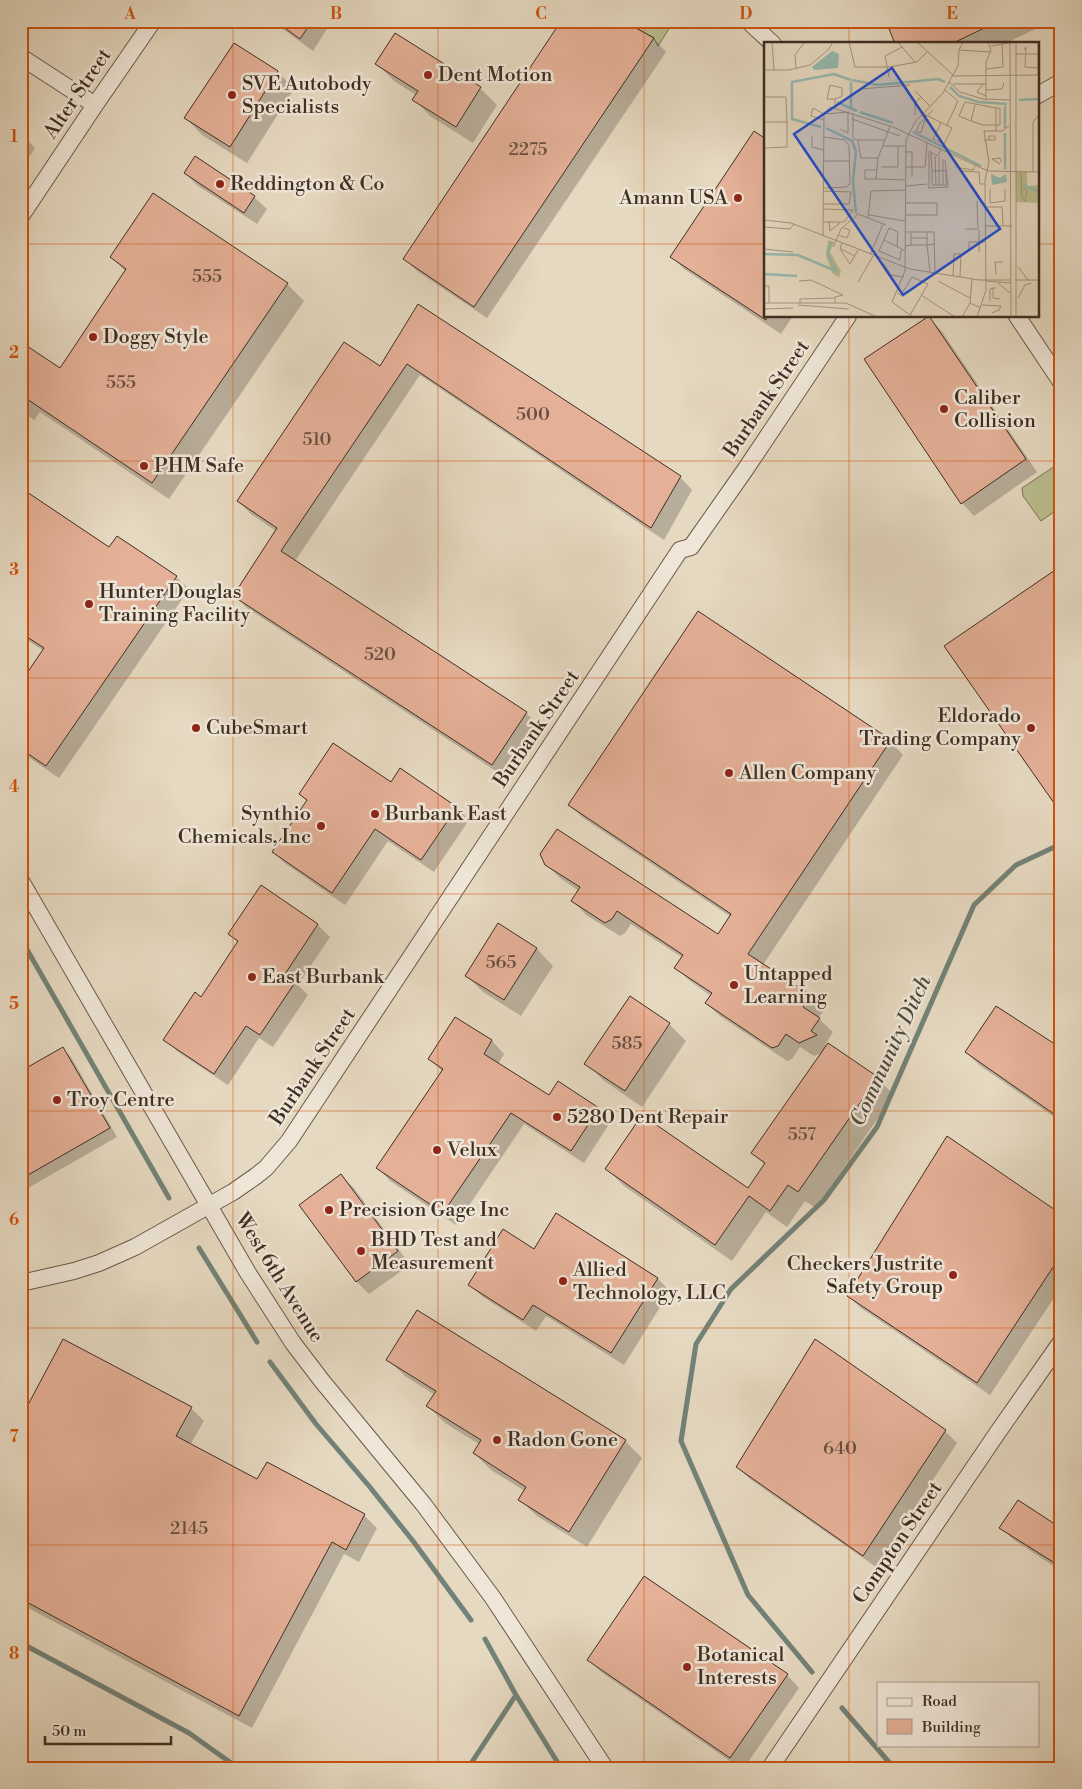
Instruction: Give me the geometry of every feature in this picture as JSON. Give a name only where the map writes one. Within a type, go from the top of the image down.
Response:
[{"type":"street","name":"Alter Street","points":[[21,216],[153,21]]},
{"type":"street","points":[[748,21],[771,42]]},
{"type":"street","points":[[21,57],[95,105]]},
{"type":"street","points":[[1040,94],[1061,82]]},
{"type":"street","name":"Burbank Street","points":[[21,1283],[74,1271],[99,1263],[135,1247],[209,1206],[266,1168],[289,1141],[680,550],[691,546],[745,470],[847,318]]},
{"type":"street","points":[[1017,318],[1061,382]]},
{"type":"street","name":"West 6th Avenue","points":[[21,881],[248,1273],[294,1343],[328,1388],[430,1513],[493,1598],[605,1768]]},
{"type":"street","name":"Compton Street","points":[[770,1768],[1061,1342]]},
{"type":"green space","points":[[623,21],[674,21],[658,46],[654,38]]},
{"type":"green space","points":[[1061,462],[1061,507],[1041,521],[1023,496],[1022,488]]},
{"type":"building","name":"SVE Autobody Specialists","points":[[275,21],[312,21],[300,39]]},
{"type":"building","points":[[561,21],[623,21],[654,38],[474,307],[403,259]]},
{"type":"building","points":[[886,21],[999,21],[955,42],[894,42]]},
{"type":"building","name":"Dent Motion","points":[[395,33],[481,87],[456,127],[412,100],[418,91],[375,64]]},
{"type":"building","name":"SVE Autobody Specialists","points":[[234,43],[278,71],[230,147],[184,118]]},
{"type":"building","name":"Amann USA","points":[[754,131],[764,138],[764,318],[766,320],[670,257]]},
{"type":"building","name":"Reddington & Co","points":[[195,156],[255,196],[244,213],[184,173]]},
{"type":"building","points":[[153,193],[288,283],[152,483],[21,395],[21,342],[60,368],[126,269],[110,257]]},
{"type":"building","points":[[418,304],[681,476],[651,528],[407,364],[281,551],[527,712],[492,765],[233,596],[277,528],[237,501],[344,342],[380,366]]},
{"type":"building","name":"Caliber Collision","points":[[926,318],[930,318],[1026,459],[961,504],[864,359]]},
{"type":"building","name":"Hunter Douglas Training Facility","points":[[21,488],[109,547],[117,536],[177,576],[46,766],[21,749],[21,682],[44,648],[21,633]]},
{"type":"building","name":"Eldorado Trading Company","points":[[1061,566],[1061,813],[944,646]]},
{"type":"building","name":"Allen Company","points":[[698,611],[891,740],[748,954],[811,995],[803,1007],[820,1018],[811,1031],[817,1035],[799,1043],[786,1034],[778,1046],[772,1048],[705,1003],[712,993],[674,968],[683,955],[617,911],[612,919],[605,923],[571,901],[580,887],[545,865],[540,854],[557,829],[718,934],[731,914],[568,805]]},
{"type":"building","name":"Burbank East","points":[[333,743],[391,782],[400,768],[457,807],[421,860],[375,829],[332,893],[272,852],[307,800],[299,794]]},
{"type":"building","name":"East Burbank","points":[[261,885],[318,924],[285,974],[296,981],[260,1035],[246,1026],[214,1074],[163,1040],[195,992],[201,997],[238,941],[228,934]]},
{"type":"building","points":[[498,923],[537,948],[504,1000],[465,976]]},
{"type":"building","points":[[630,996],[670,1023],[625,1091],[584,1064]]},
{"type":"building","points":[[996,1006],[1061,1048],[1061,1119],[965,1052]]},
{"type":"building","points":[[455,1017],[492,1040],[484,1054],[549,1095],[558,1081],[599,1108],[571,1151],[511,1113],[443,1213],[376,1168],[443,1069],[428,1059]]},
{"type":"building","points":[[828,1043],[878,1077],[798,1192],[788,1185],[770,1211],[749,1196],[715,1245],[605,1169],[642,1115],[748,1188],[765,1163],[751,1153]]},
{"type":"building","name":"Troy Centre","points":[[63,1047],[110,1128],[21,1179],[21,1071]]},
{"type":"building","name":"Checkers Justrite Safety Group","points":[[947,1136],[1061,1214],[1061,1255],[977,1383],[847,1296]]},
{"type":"building","points":[[341,1174],[398,1251],[356,1282],[299,1205]]},
{"type":"building","name":"Allied Technology, LLC","points":[[556,1213],[658,1278],[611,1353],[533,1305],[523,1320],[468,1285],[503,1229],[534,1249]]},
{"type":"building","points":[[417,1310],[626,1440],[569,1532],[518,1500],[526,1487],[473,1453],[481,1440],[426,1406],[436,1391],[386,1360]]},
{"type":"building","points":[[63,1339],[192,1407],[176,1436],[257,1479],[267,1462],[365,1514],[346,1550],[332,1542],[239,1716],[21,1599],[21,1418]]},
{"type":"building","name":"Checkers Justrite Safety Group","points":[[815,1339],[946,1430],[863,1556],[736,1467]]},
{"type":"building","points":[[1018,1500],[1061,1528],[1061,1567],[999,1528]]},
{"type":"building","name":"Botanical Interests","points":[[644,1576],[788,1674],[730,1758],[587,1660]]},
{"type":"waterway","name":"Community Ditch","points":[[812,1672],[748,1595],[681,1441],[696,1344],[731,1289],[824,1200],[877,1127],[974,905],[1016,865],[1061,844]]},
{"type":"waterway","points":[[21,939],[169,1198]]},
{"type":"waterway","points":[[199,1248],[257,1342]]},
{"type":"waterway","points":[[270,1362],[316,1424],[413,1541],[471,1620]]},
{"type":"waterway","points":[[485,1639],[516,1695],[561,1768]]},
{"type":"waterway","name":"Community Ditch","points":[[21,1643],[189,1733],[238,1768]]},
{"type":"waterway","points":[[468,1768],[516,1695]]},
{"type":"waterway","name":"Community Ditch","points":[[842,1708],[894,1768]]},
{"type":"place","name":"Dent Motion","points":[[428,75]]},
{"type":"place","name":"SVE Autobody Specialists","points":[[232,95]]},
{"type":"place","name":"Reddington & Co","points":[[220,184]]},
{"type":"place","name":"Amann USA","points":[[738,198]]},
{"type":"place","name":"Doggy Style","points":[[93,337]]},
{"type":"place","name":"Caliber Collision","points":[[944,409]]},
{"type":"place","name":"PHM Safe","points":[[144,466]]},
{"type":"place","name":"Hunter Douglas Training Facility","points":[[89,604]]},
{"type":"place","name":"CubeSmart","points":[[196,728]]},
{"type":"place","name":"Eldorado Trading Company","points":[[1031,728]]},
{"type":"place","name":"Allen Company","points":[[729,773]]},
{"type":"place","name":"Burbank East","points":[[375,814]]},
{"type":"place","name":"Synthio Chemicals, Inc","points":[[321,826]]},
{"type":"place","name":"East Burbank","points":[[252,977]]},
{"type":"place","name":"Untapped Learning","points":[[734,985]]},
{"type":"place","name":"Troy Centre","points":[[57,1100]]},
{"type":"place","name":"5280 Dent Repair","points":[[557,1117]]},
{"type":"place","name":"Velux","points":[[437,1150]]},
{"type":"place","name":"Precision Gage Inc","points":[[329,1210]]},
{"type":"place","name":"BHD Test and Measurement","points":[[361,1251]]},
{"type":"place","name":"Checkers Justrite Safety Group","points":[[953,1275]]},
{"type":"place","name":"Allied Technology, LLC","points":[[563,1281]]},
{"type":"place","name":"Radon Gone","points":[[497,1440]]},
{"type":"place","name":"Botanical Interests","points":[[687,1667]]}]
